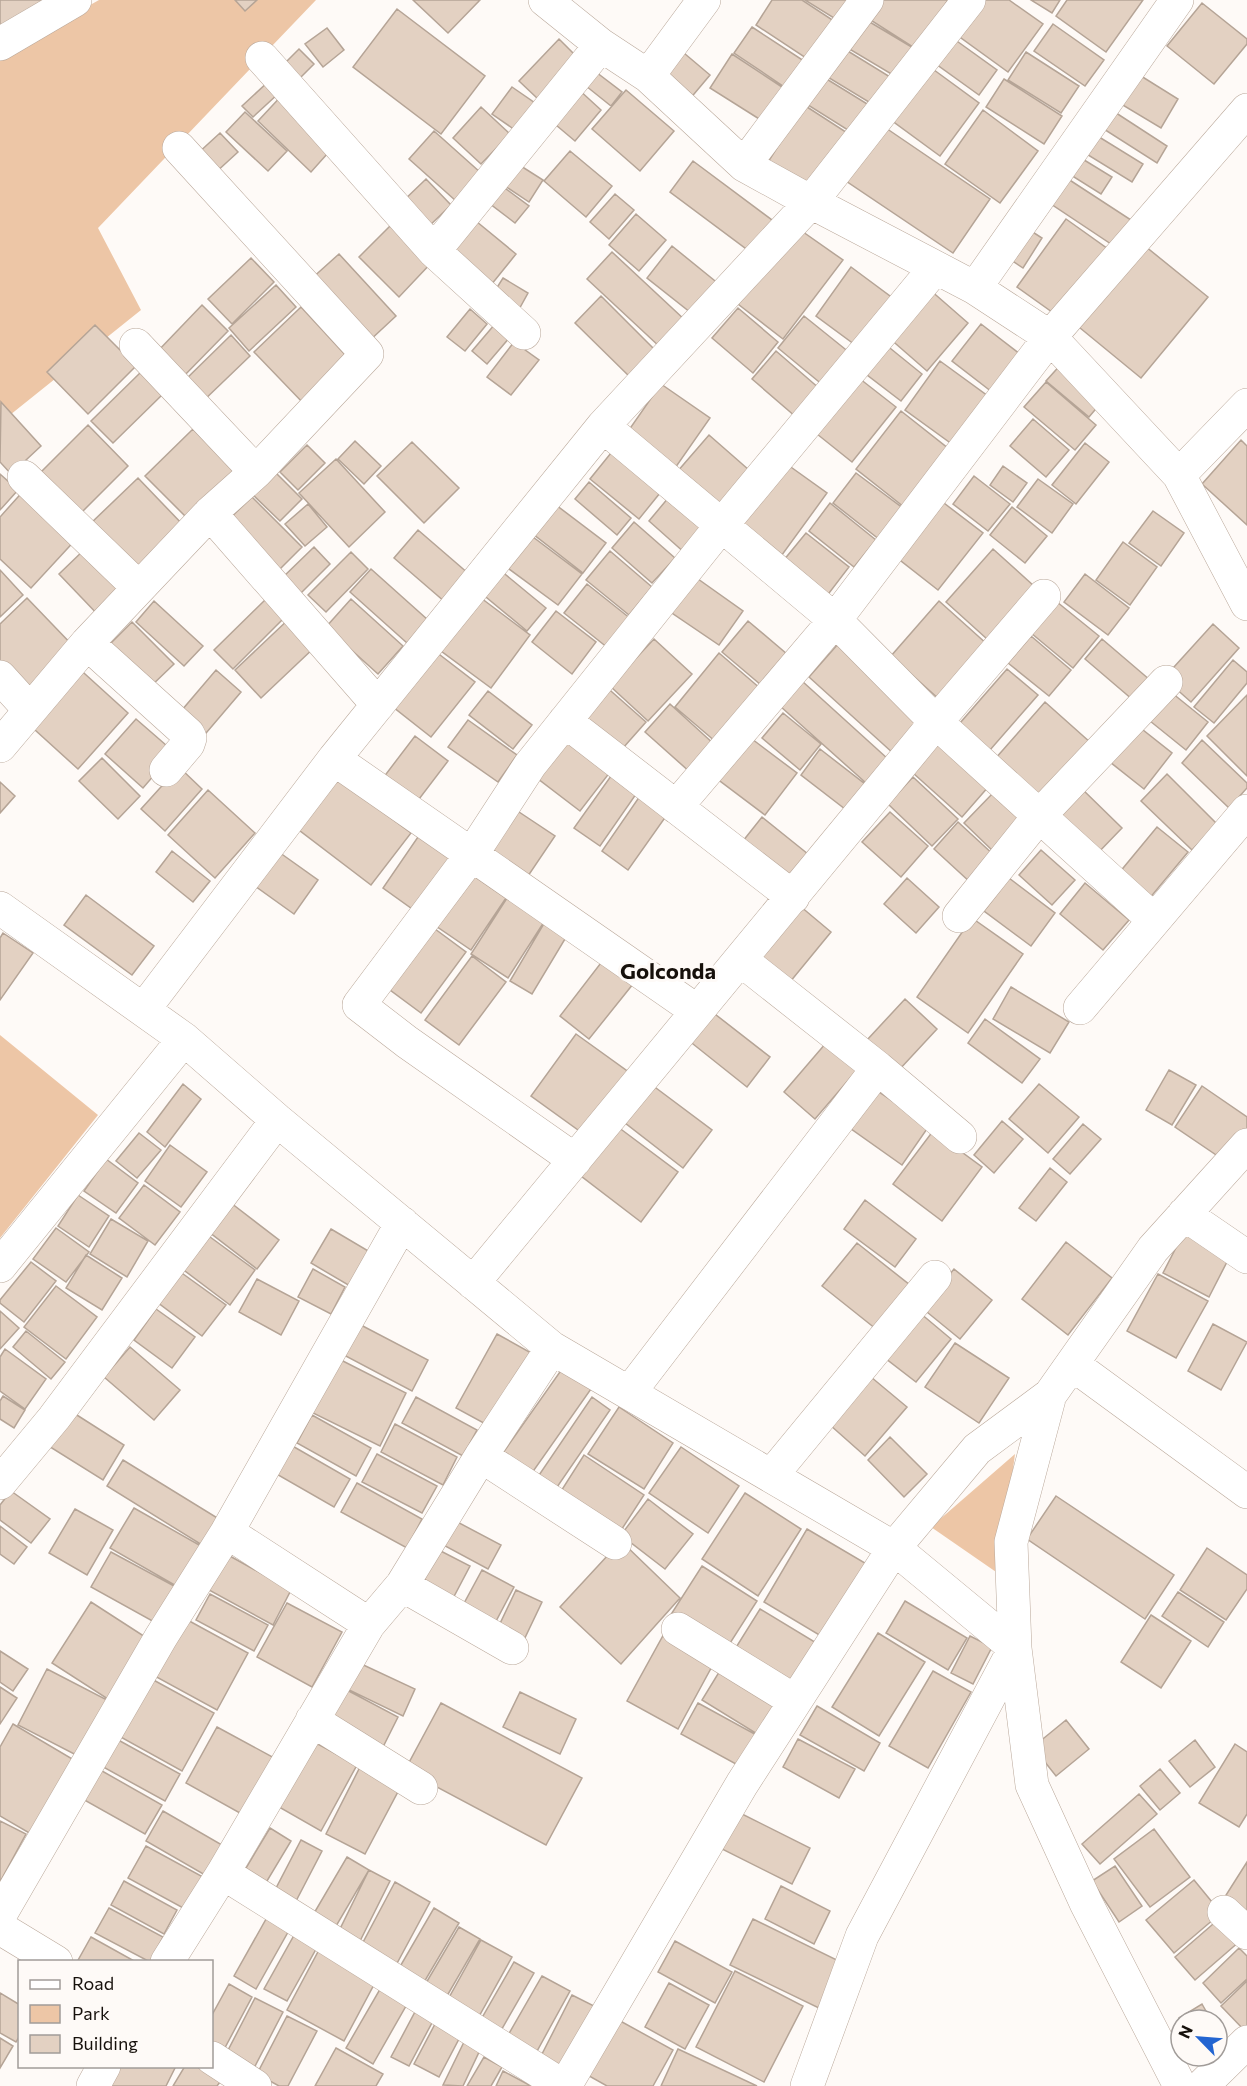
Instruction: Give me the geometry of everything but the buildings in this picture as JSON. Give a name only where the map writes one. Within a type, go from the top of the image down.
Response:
[{"type":"street","points":[[0,44],[75,0]]},
{"type":"street","points":[[545,0],[601,45],[648,76],[744,165],[975,288],[1050,337],[1179,475],[1234,564],[1247,604]]},
{"type":"street","points":[[648,76],[704,0]]},
{"type":"street","points":[[744,165],[867,0]]},
{"type":"street","points":[[144,1009],[334,759],[603,426],[811,202],[969,0]]},
{"type":"street","points":[[975,288],[1177,0]]},
{"type":"street","points":[[434,251],[601,45]]},
{"type":"street","points":[[262,58],[434,251],[524,333]]},
{"type":"street","points":[[676,807],[835,620],[1050,337],[1247,110]]},
{"type":"street","points":[[0,746],[87,643],[210,513],[256,472],[367,354],[179,148]]},
{"type":"street","points":[[575,1160],[407,1042],[359,1005],[472,854],[530,765],[721,525],[935,268]]},
{"type":"street","points":[[136,345],[256,472]]},
{"type":"street","points":[[1179,475],[1247,405]]},
{"type":"street","points":[[603,426],[835,620],[936,722],[1154,920]]},
{"type":"street","points":[[24,477],[139,588]]},
{"type":"street","points":[[210,513],[378,705]]},
{"type":"street","points":[[473,1283],[936,722],[1044,596]]},
{"type":"street","points":[[87,643],[188,734],[190,738],[188,744],[166,770]]},
{"type":"street","points":[[0,677],[30,710]]},
{"type":"street","points":[[959,916],[1040,815],[1166,682]]},
{"type":"street","points":[[565,721],[793,897]]},
{"type":"street","points":[[334,759],[697,1011]]},
{"type":"street","points":[[1080,1008],[1247,811]]},
{"type":"street","points":[[0,908],[184,1039],[277,1120],[552,1348],[894,1548],[1015,1648]]},
{"type":"street","points":[[741,960],[878,1068],[960,1137]]},
{"type":"street","points":[[0,1266],[184,1039]]},
{"type":"street","points":[[629,1393],[878,1068]]},
{"type":"street","points":[[0,1483],[54,1418],[277,1120]]},
{"type":"street","points":[[223,1873],[564,2086],[742,1784],[894,1548],[977,1449],[1050,1395],[1153,1249],[1247,1145]]},
{"type":"street","points":[[1184,1214],[1247,1257]]},
{"type":"street","points":[[0,1915],[161,1637],[227,1532],[402,1223]]},
{"type":"street","points":[[771,1476],[935,1277]]},
{"type":"street","points":[[168,1960],[223,1873],[369,1624],[402,1585],[481,1456],[552,1348]]},
{"type":"street","points":[[1072,1364],[1247,1492]]},
{"type":"street","points":[[1050,1395],[1011,1542],[1015,1648],[1032,1785],[1086,1903],[1180,2086]]},
{"type":"street","points":[[481,1456],[615,1543]]},
{"type":"street","points":[[227,1532],[369,1624]]},
{"type":"street","points":[[402,1585],[512,1648]]},
{"type":"street","points":[[678,1629],[795,1701]]},
{"type":"street","points":[[807,2086],[862,1936],[1015,1648]]},
{"type":"street","points":[[312,1720],[421,1788]]},
{"type":"street","points":[[0,1928],[53,1960]]},
{"type":"street","points":[[1202,2086],[1247,2042]]},
{"type":"street","points":[[213,2059],[255,2086]]},
{"type":"street","points":[[93,2086],[103,2068]]},
{"type":"green space","points":[[99,0],[316,0],[98,228],[141,310],[0,423],[0,56]]},
{"type":"green space","points":[[0,1035],[98,1115],[0,1238]]},
{"type":"green space","points":[[1015,1454],[999,1574],[931,1527]]},
{"type":"district","name":"Golconda","points":[[668,971]]}]
